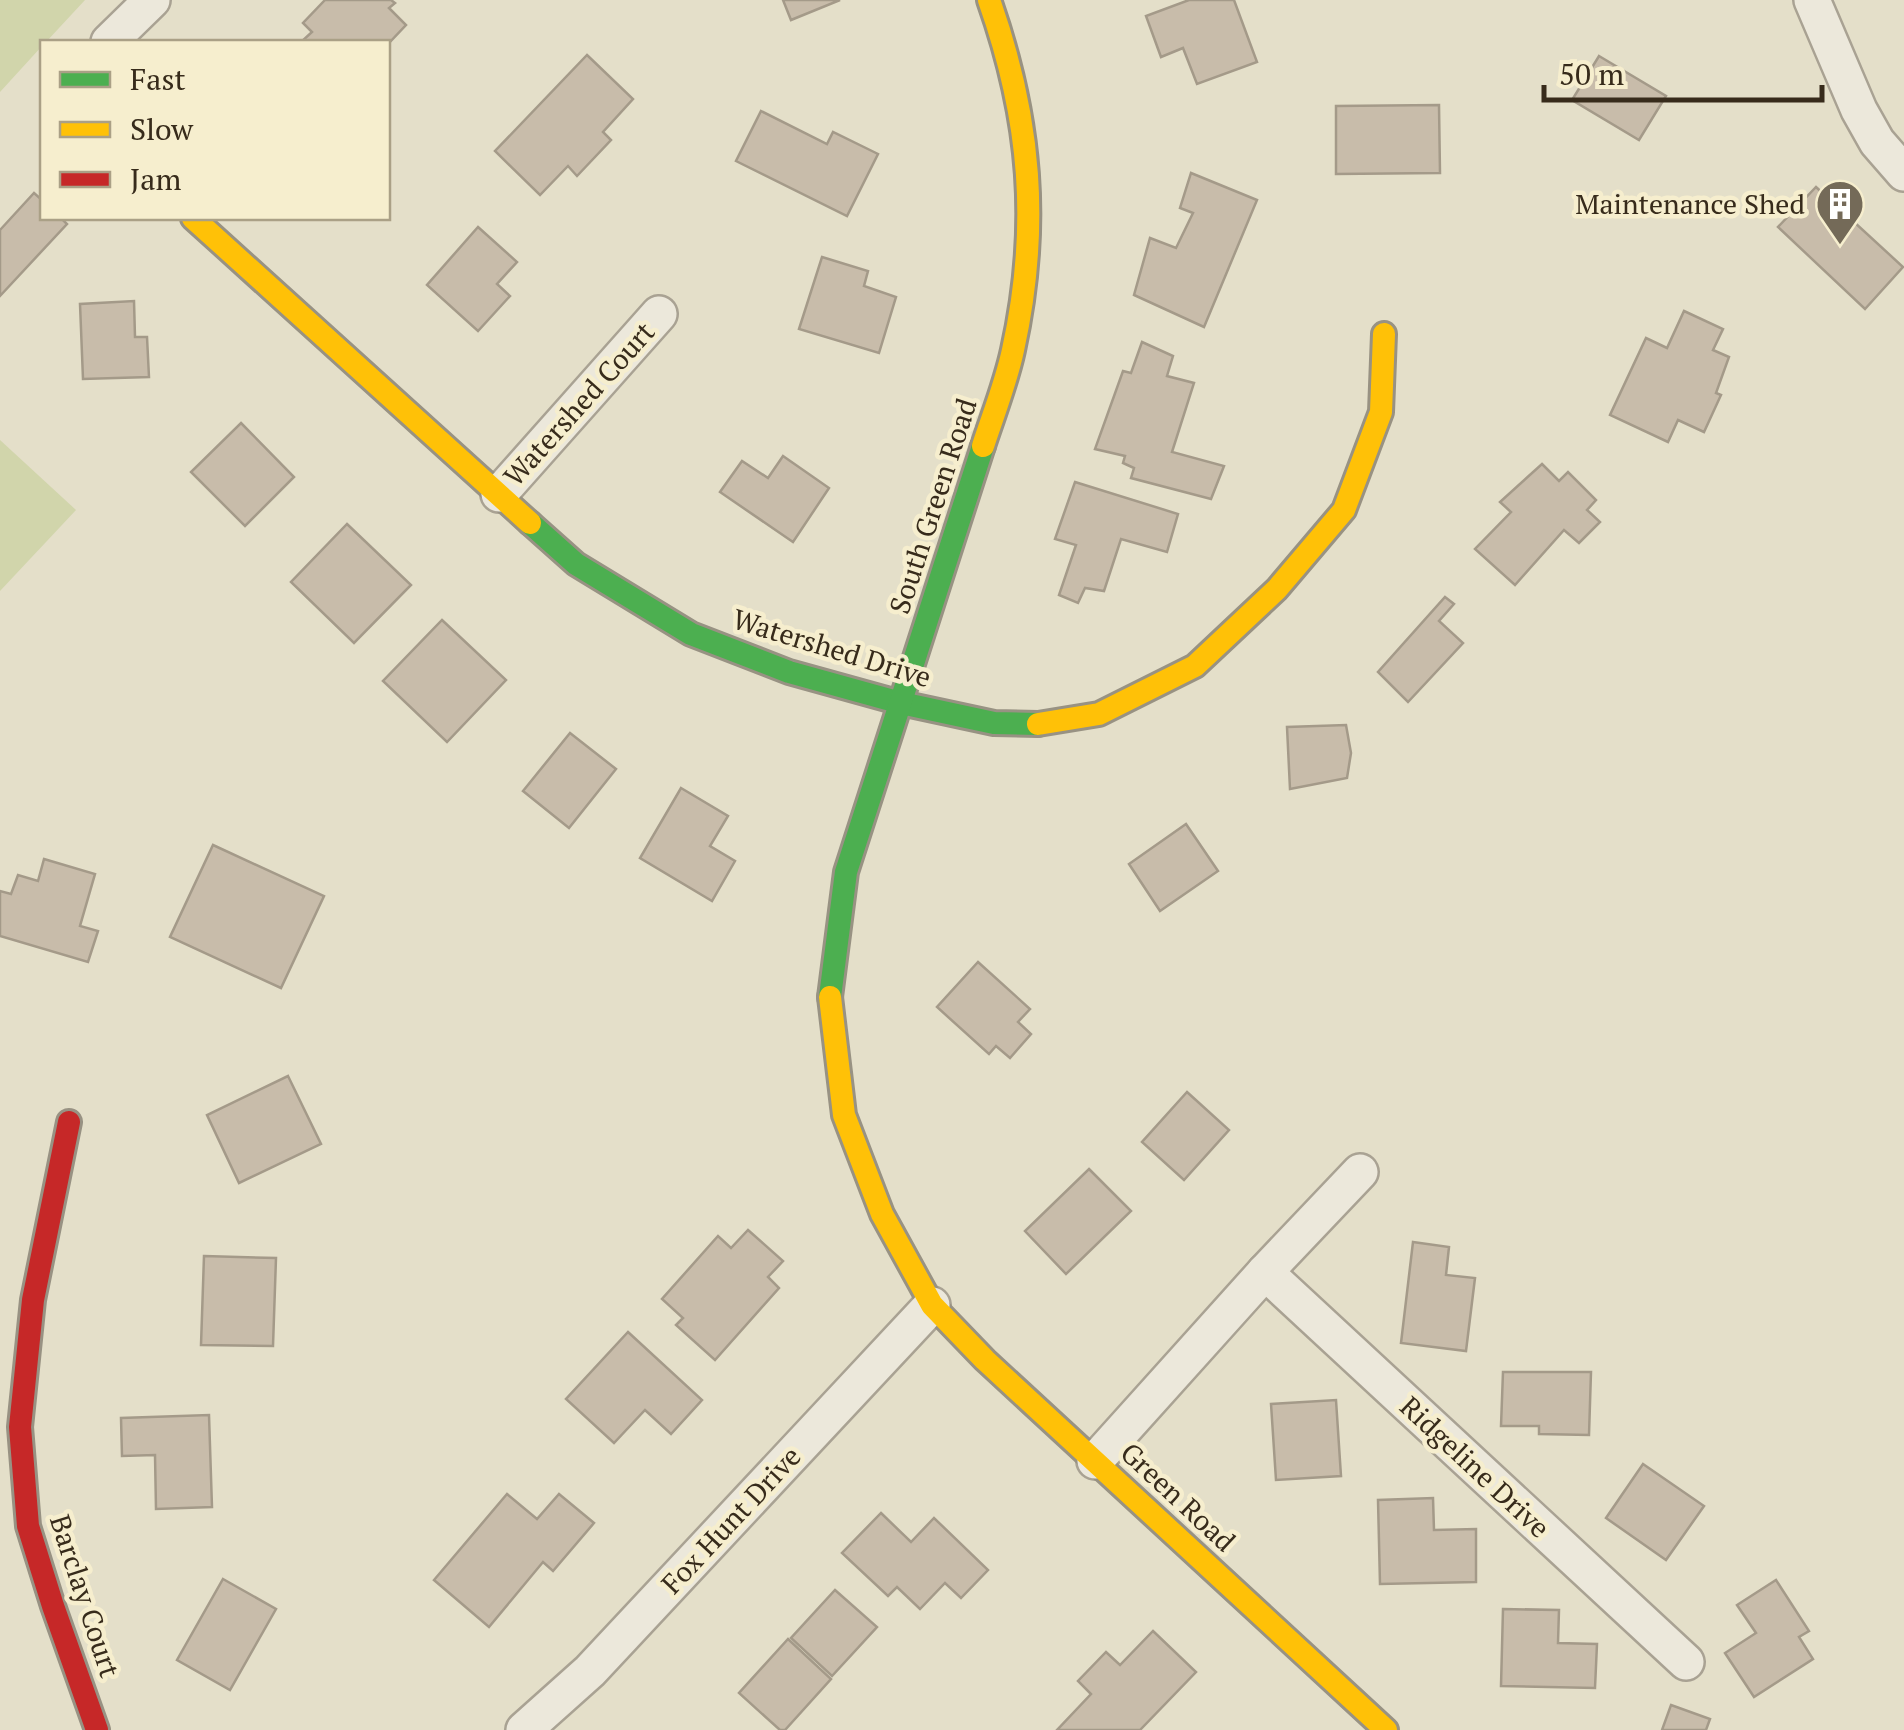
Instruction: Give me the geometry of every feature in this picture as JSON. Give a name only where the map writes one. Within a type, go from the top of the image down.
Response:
[{"type":"street","points":[[111,40],[152,0]]},
{"type":"street","name":"South Green Road","points":[[932,1305],[882,1214],[844,1115],[829,1003],[846,872],[1012,355],[1027,272],[1029,176],[1014,84],[989,0]]},
{"type":"street","points":[[1812,0],[1877,142],[1904,173]]},
{"type":"street","name":"Watershed Drive","points":[[195,220],[576,564],[691,634],[790,672],[901,703],[994,723],[1042,724],[1099,714],[1195,666],[1277,589],[1344,510],[1381,412],[1384,334]]},
{"type":"street","name":"Watershed Court","points":[[499,494],[659,314]]},
{"type":"street","name":"Barclay Court","points":[[68,1122],[33,1300],[20,1427],[28,1526],[97,1730]]},
{"type":"street","points":[[1094,1461],[1360,1172]]},
{"type":"street","name":"Ridgeline Drive","points":[[1265,1272],[1686,1662]]},
{"type":"street","name":"Green Road","points":[[932,1305],[1365,1724]]},
{"type":"street","name":"Fox Hunt Drive","points":[[524,1730],[590,1671],[932,1305]]},
{"type":"green space","points":[[0,0],[85,0],[48,40],[40,40],[40,48],[0,92]]},
{"type":"green space","points":[[0,440],[76,510],[0,591]]},
{"type":"building","points":[[325,0],[391,0],[395,3],[389,8],[406,25],[390,42],[303,40],[312,32],[303,23]]},
{"type":"building","points":[[783,0],[840,0],[791,20]]},
{"type":"building","points":[[1189,0],[1234,0],[1257,62],[1197,84],[1183,48],[1161,57],[1146,16]]},
{"type":"building","points":[[587,55],[633,99],[603,132],[611,140],[577,176],[568,166],[540,195],[495,151]]},
{"type":"building","points":[[1599,56],[1666,96],[1639,140],[1572,100]]},
{"type":"building","points":[[1439,105],[1440,173],[1336,174],[1336,106]]},
{"type":"building","points":[[761,111],[827,144],[833,132],[878,154],[847,216],[736,161]]},
{"type":"building","points":[[1191,173],[1257,200],[1204,327],[1134,295],[1150,238],[1176,248],[1193,213],[1180,208]]},
{"type":"building","name":"Maintenance Shed","points":[[1816,187],[1903,267],[1865,309],[1778,227]]},
{"type":"building","points":[[34,193],[40,198],[40,220],[63,220],[67,224],[0,296],[0,230]]},
{"type":"building","points":[[478,227],[517,262],[497,284],[510,296],[478,331],[427,285]]},
{"type":"building","points":[[822,257],[868,271],[864,286],[896,297],[879,353],[799,329]]},
{"type":"building","points":[[134,301],[135,337],[147,337],[149,377],[83,379],[80,304]]},
{"type":"building","points":[[1684,311],[1723,329],[1713,350],[1729,357],[1716,393],[1721,395],[1704,432],[1678,420],[1668,442],[1610,415],[1646,338],[1667,348]]},
{"type":"building","points":[[1142,342],[1173,356],[1167,376],[1194,383],[1172,452],[1224,466],[1211,499],[1131,478],[1134,468],[1123,463],[1125,456],[1095,449],[1123,371],[1131,373]]},
{"type":"building","points":[[241,423],[294,477],[245,526],[191,472]]},
{"type":"building","points":[[783,456],[829,488],[793,542],[720,492],[742,461],[768,478]]},
{"type":"building","points":[[1542,464],[1559,481],[1568,472],[1596,500],[1587,510],[1600,522],[1579,543],[1564,530],[1515,585],[1475,549],[1511,512],[1500,502]]},
{"type":"building","points":[[1075,482],[1178,514],[1167,552],[1121,539],[1104,591],[1085,588],[1078,603],[1059,595],[1076,545],[1055,539]]},
{"type":"building","points":[[347,524],[411,585],[354,643],[291,582]]},
{"type":"building","points":[[1445,597],[1454,604],[1439,621],[1463,643],[1408,702],[1378,672]]},
{"type":"building","points":[[442,620],[506,680],[447,742],[383,681]]},
{"type":"building","points":[[1346,725],[1351,753],[1347,778],[1290,789],[1287,727]]},
{"type":"building","points":[[570,733],[616,769],[569,828],[523,791]]},
{"type":"building","points":[[681,788],[728,816],[710,846],[735,861],[712,901],[640,858]]},
{"type":"building","points":[[1186,824],[1218,871],[1160,911],[1129,864]]},
{"type":"building","points":[[213,845],[324,896],[281,988],[170,937]]},
{"type":"building","points":[[44,859],[95,874],[80,926],[98,931],[88,962],[0,936],[0,891],[11,894],[18,875],[38,881]]},
{"type":"building","points":[[978,962],[1030,1009],[1018,1022],[1031,1034],[1010,1058],[996,1046],[989,1054],[937,1007]]},
{"type":"building","points":[[288,1076],[321,1144],[239,1183],[207,1115]]},
{"type":"building","points":[[1187,1092],[1229,1130],[1184,1180],[1142,1142]]},
{"type":"building","points":[[1089,1169],[1131,1211],[1066,1274],[1025,1231]]},
{"type":"building","points":[[748,1230],[783,1261],[768,1277],[779,1288],[715,1360],[676,1325],[683,1318],[662,1299],[718,1236],[731,1248]]},
{"type":"building","points":[[1413,1242],[1449,1247],[1446,1275],[1475,1278],[1466,1351],[1401,1343]]},
{"type":"building","points":[[204,1256],[276,1258],[273,1346],[201,1345]]},
{"type":"building","points":[[628,1332],[702,1400],[671,1434],[645,1410],[614,1443],[566,1399]]},
{"type":"building","points":[[1503,1372],[1591,1372],[1589,1435],[1539,1434],[1539,1426],[1501,1426]]},
{"type":"building","points":[[1336,1400],[1341,1476],[1276,1480],[1271,1404]]},
{"type":"building","points":[[209,1415],[212,1507],[156,1509],[155,1455],[122,1456],[121,1418]]},
{"type":"building","points":[[1643,1464],[1704,1506],[1666,1560],[1606,1518]]},
{"type":"building","points":[[507,1494],[537,1519],[559,1494],[594,1523],[553,1571],[543,1562],[489,1627],[434,1580]]},
{"type":"building","points":[[1433,1498],[1434,1530],[1476,1529],[1476,1582],[1380,1584],[1378,1500]]},
{"type":"building","points":[[881,1513],[911,1542],[934,1518],[988,1570],[961,1598],[945,1583],[920,1609],[897,1587],[888,1596],[842,1553]]},
{"type":"building","points":[[223,1579],[276,1609],[230,1690],[177,1660]]},
{"type":"building","points":[[1776,1580],[1809,1631],[1799,1637],[1813,1659],[1754,1697],[1725,1653],[1756,1633],[1737,1605]]},
{"type":"building","points":[[835,1590],[877,1627],[832,1676],[791,1638]]},
{"type":"building","points":[[1503,1609],[1559,1610],[1558,1643],[1597,1644],[1595,1688],[1501,1686]]},
{"type":"building","points":[[1153,1631],[1196,1672],[1140,1730],[1057,1730],[1091,1694],[1078,1681],[1106,1652],[1120,1665]]},
{"type":"building","points":[[788,1639],[831,1679],[785,1730],[780,1730],[739,1693]]},
{"type":"building","points":[[1671,1705],[1710,1719],[1706,1730],[1662,1730]]},
{"type":"traffic: fast","points":[[830,997],[846,872],[983,446]]},
{"type":"traffic: fast","points":[[530,523],[576,564],[691,634],[789,672],[901,703],[994,723],[1038,724]]},
{"type":"traffic: slow","points":[[983,446],[1013,350],[1027,260],[1028,217],[1022,131],[989,0]]},
{"type":"traffic: slow","points":[[195,220],[530,523]]},
{"type":"traffic: slow","points":[[1038,724],[1099,714],[1195,666],[1277,589],[1344,510],[1381,412],[1384,334]]},
{"type":"traffic: slow","points":[[830,997],[844,1115],[882,1214],[932,1305],[985,1360],[1386,1730]]},
{"type":"traffic: jam","points":[[69,1122],[33,1300],[20,1427],[28,1526],[97,1730]]},
{"type":"place","name":"Maintenance Shed","points":[[1840,246]]}]
